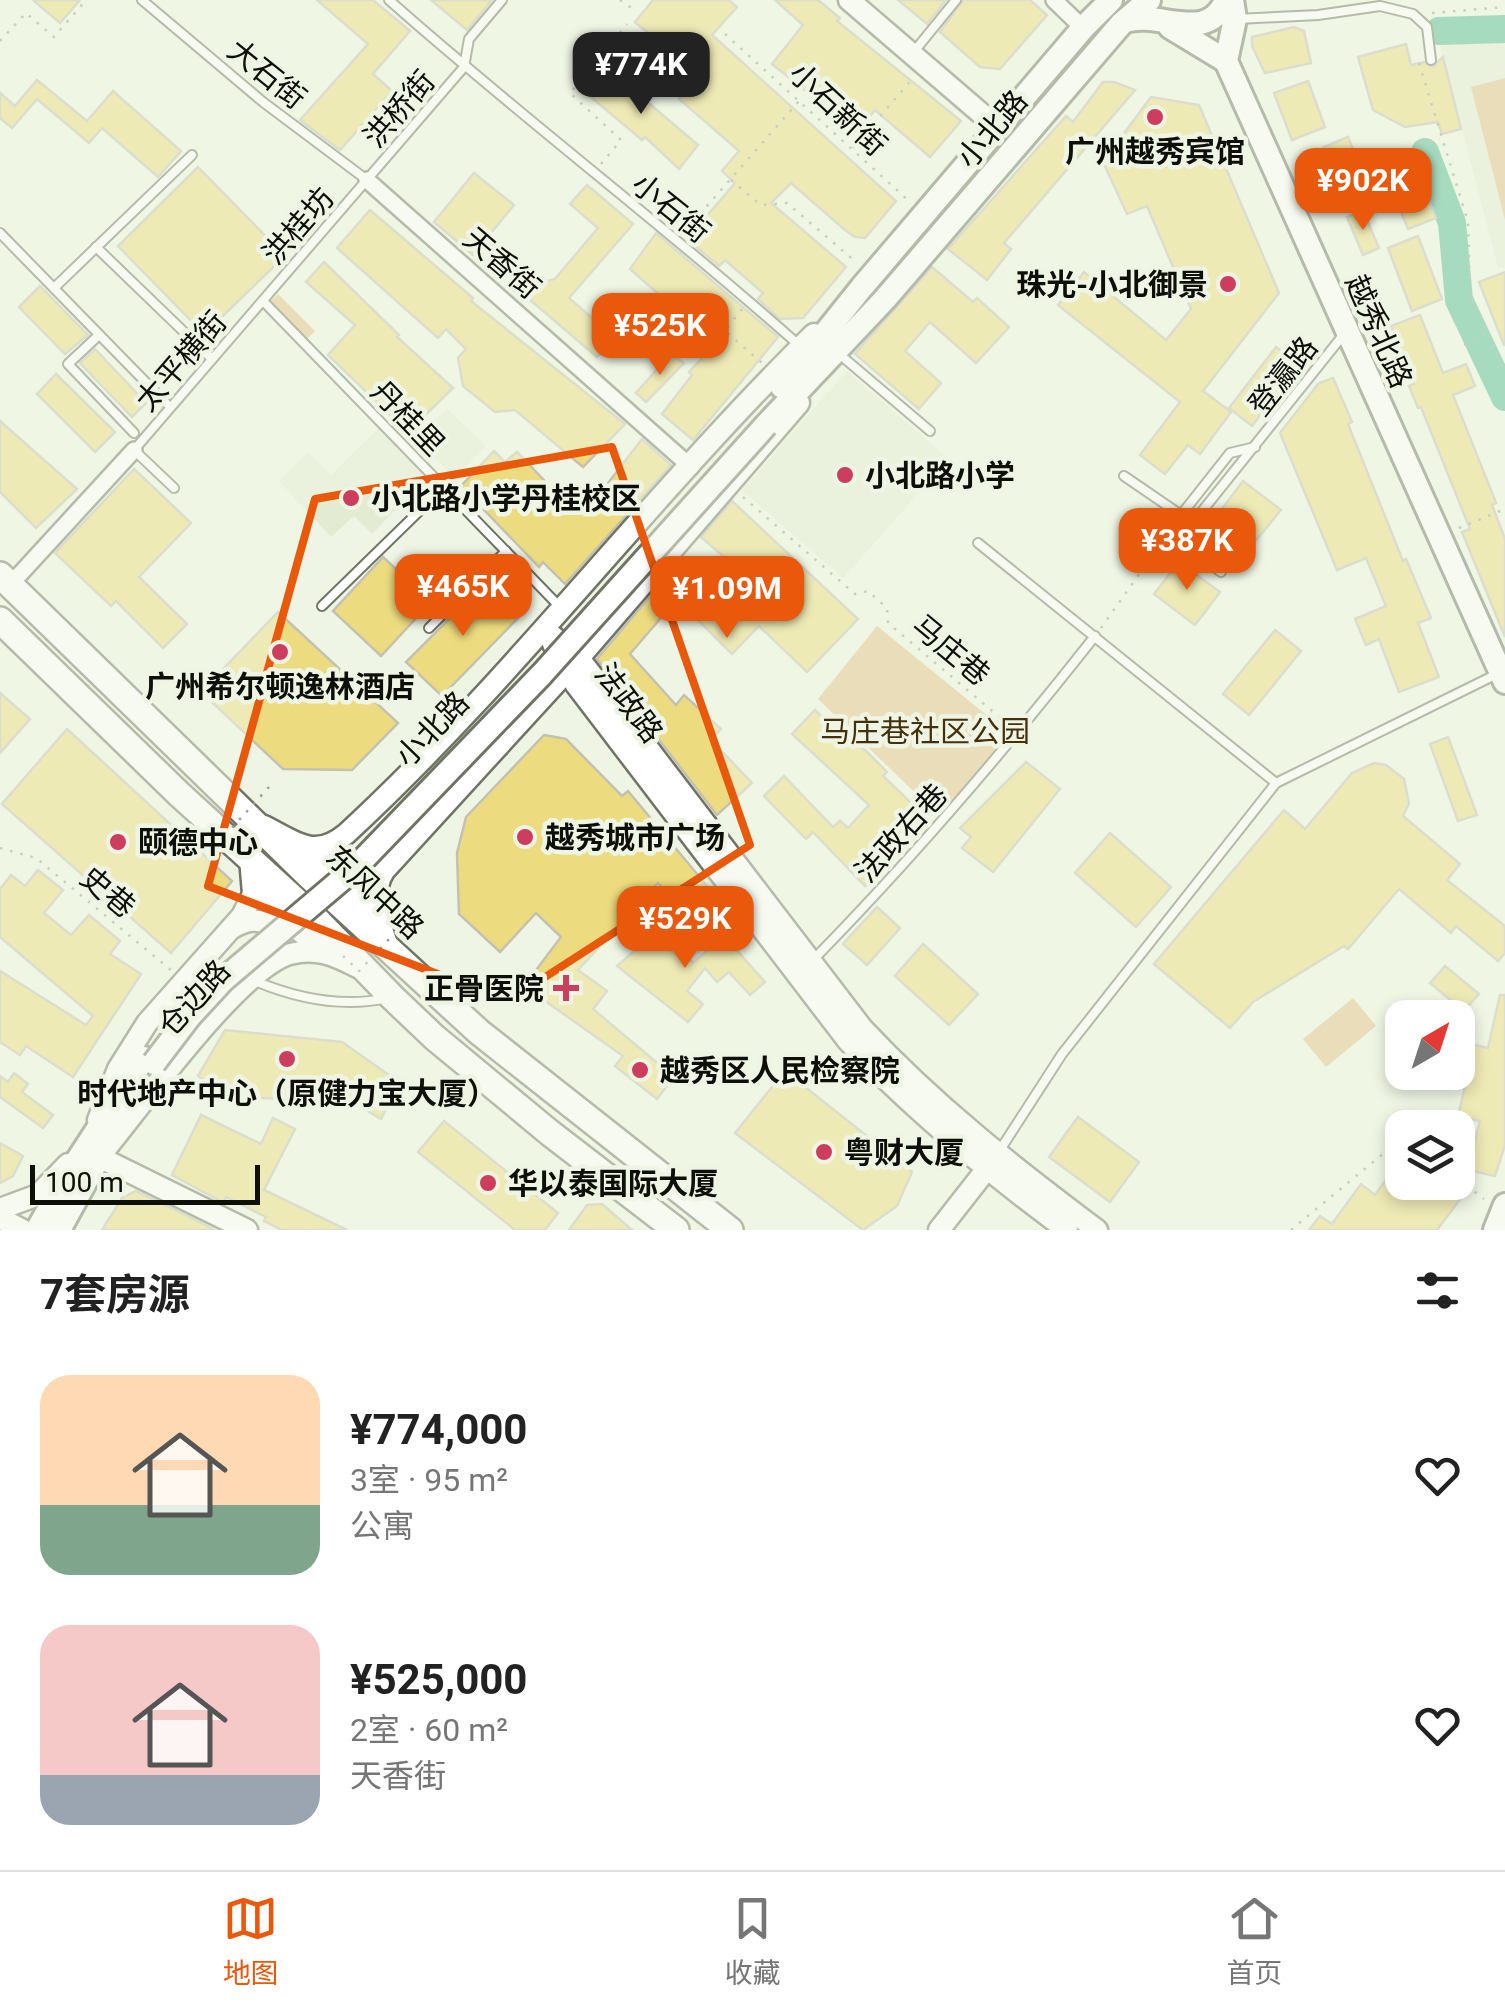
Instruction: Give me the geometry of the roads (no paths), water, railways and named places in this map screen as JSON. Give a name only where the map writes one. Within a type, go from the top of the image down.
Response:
[{"type":"highway","name":"东风中路","points":[[5,580],[479,1032],[730,1230]]},
{"type":"highway","name":"东风中路","points":[[0,620],[318,920],[392,997],[504,1096],[676,1230]]},
{"type":"main road","name":"小北路","points":[[149,1060],[183,1005],[219,967],[341,864],[514,687],[759,422],[867,281],[1111,0]]},
{"type":"main road","points":[[1151,10],[1201,24],[1233,5]]},
{"type":"main road","points":[[1151,10],[1226,61],[1233,5]]},
{"type":"main road","name":"小北路","points":[[759,422],[841,349],[1122,22],[1143,17],[1151,10]]},
{"type":"main road","name":"越秀北路","points":[[1226,61],[1503,677]]},
{"type":"main road","name":"仓边路","points":[[37,1230],[149,1060]]},
{"type":"main road","name":"仓边路","points":[[59,1230],[95,1147]]},
{"type":"street","points":[[849,0],[998,128]]},
{"type":"street","points":[[1054,0],[1083,28]]},
{"type":"street","name":"天香街","points":[[367,180],[691,467]]},
{"type":"street","name":"小北路","points":[[253,820],[315,849],[332,845],[355,825],[563,610],[774,374],[867,281]]},
{"type":"street","name":"小北路","points":[[389,949],[375,909],[380,879],[394,858],[625,606],[730,486],[841,349]]},
{"type":"street","points":[[5,580],[134,442]]},
{"type":"street","points":[[595,574],[592,592],[596,600],[610,608],[625,606]]},
{"type":"street","name":"法政路","points":[[544,629],[862,1028],[992,1163],[1066,1230]]},
{"type":"street","name":"法政路","points":[[573,665],[848,1041],[891,1086],[992,1163],[1096,1230]]},
{"type":"street","points":[[355,825],[356,846],[365,856],[380,862],[394,858]]},
{"type":"street","name":"仓边路","points":[[95,1147],[107,1092],[130,1047],[183,980],[232,928],[253,894],[250,858]]},
{"type":"street","points":[[232,928],[250,920],[271,927],[277,942],[258,973]]},
{"type":"street","name":"仓边路","points":[[95,1147],[258,973],[293,953],[323,951],[368,972]]},
{"type":"street","points":[[0,1209],[38,1194],[95,1147],[247,1230]]},
{"type":"street","points":[[939,1230],[992,1163]]},
{"type":"street","points":[[0,1218],[22,1230]]},
{"type":"lane","name":"大石街","points":[[142,0],[263,102],[367,180]]},
{"type":"lane","name":"小石街","points":[[389,0],[800,347]]},
{"type":"lane","name":"洪桥街","points":[[367,180],[464,67],[469,38],[502,0]]},
{"type":"lane","points":[[917,61],[956,0]]},
{"type":"lane","points":[[1233,5],[1262,20],[1380,6],[1413,14],[1427,27],[1430,56]]},
{"type":"lane","points":[[54,288],[192,155]]},
{"type":"lane","name":"洪桂坊","points":[[262,301],[367,180]]},
{"type":"lane","points":[[0,233],[166,403]]},
{"type":"lane","points":[[96,247],[212,359]]},
{"type":"lane","name":"太平横街","points":[[134,442],[262,301]]},
{"type":"lane","name":"丹桂里","points":[[262,301],[563,610]]},
{"type":"lane","name":"登瀛路","points":[[1220,572],[1189,548],[1183,535],[1346,332]]},
{"type":"lane","points":[[99,335],[68,364],[174,488]]},
{"type":"lane","points":[[841,349],[930,431]]},
{"type":"lane","points":[[1124,476],[1181,515],[1230,453],[1255,447]]},
{"type":"lane","points":[[322,606],[444,488]]},
{"type":"lane","points":[[978,543],[1276,783]]},
{"type":"lane","points":[[429,628],[506,551]]},
{"type":"lane","name":"法政右巷","points":[[811,963],[891,881],[1019,733],[1095,636]]},
{"type":"lane","points":[[992,1163],[1062,1054],[1276,783],[1503,677]]},
{"type":"lane","points":[[258,973],[309,999],[333,1003],[392,997]]},
{"type":"waterway","points":[[1439,31],[1505,29]]},
{"type":"waterway","points":[[1425,152],[1452,223],[1459,300],[1505,397]]},
{"type":"place","name":"广州越秀宾馆","points":[[1155,117]]},
{"type":"place","name":"珠光-小北御景","points":[[1228,284]]},
{"type":"place","name":"小北路小学","points":[[845,475]]},
{"type":"place","name":"小北路小学丹桂校区","points":[[351,498]]},
{"type":"place","name":"广州希尔顿逸林酒店","points":[[280,652]]},
{"type":"place","name":"越秀城市广场","points":[[525,837]]},
{"type":"place","name":"颐德中心","points":[[118,842]]},
{"type":"place","name":"正骨医院","points":[[566,988]]},
{"type":"place","name":"时代地产中心（原健力宝大厦）","points":[[287,1059]]},
{"type":"place","name":"越秀区人民检察院","points":[[640,1070]]},
{"type":"place","name":"粤财大厦","points":[[824,1152]]},
{"type":"place","name":"华以泰国际大厦","points":[[488,1183]]},
{"type":"park label","name":"马庄巷社区公园","points":[[925,731]]}]
